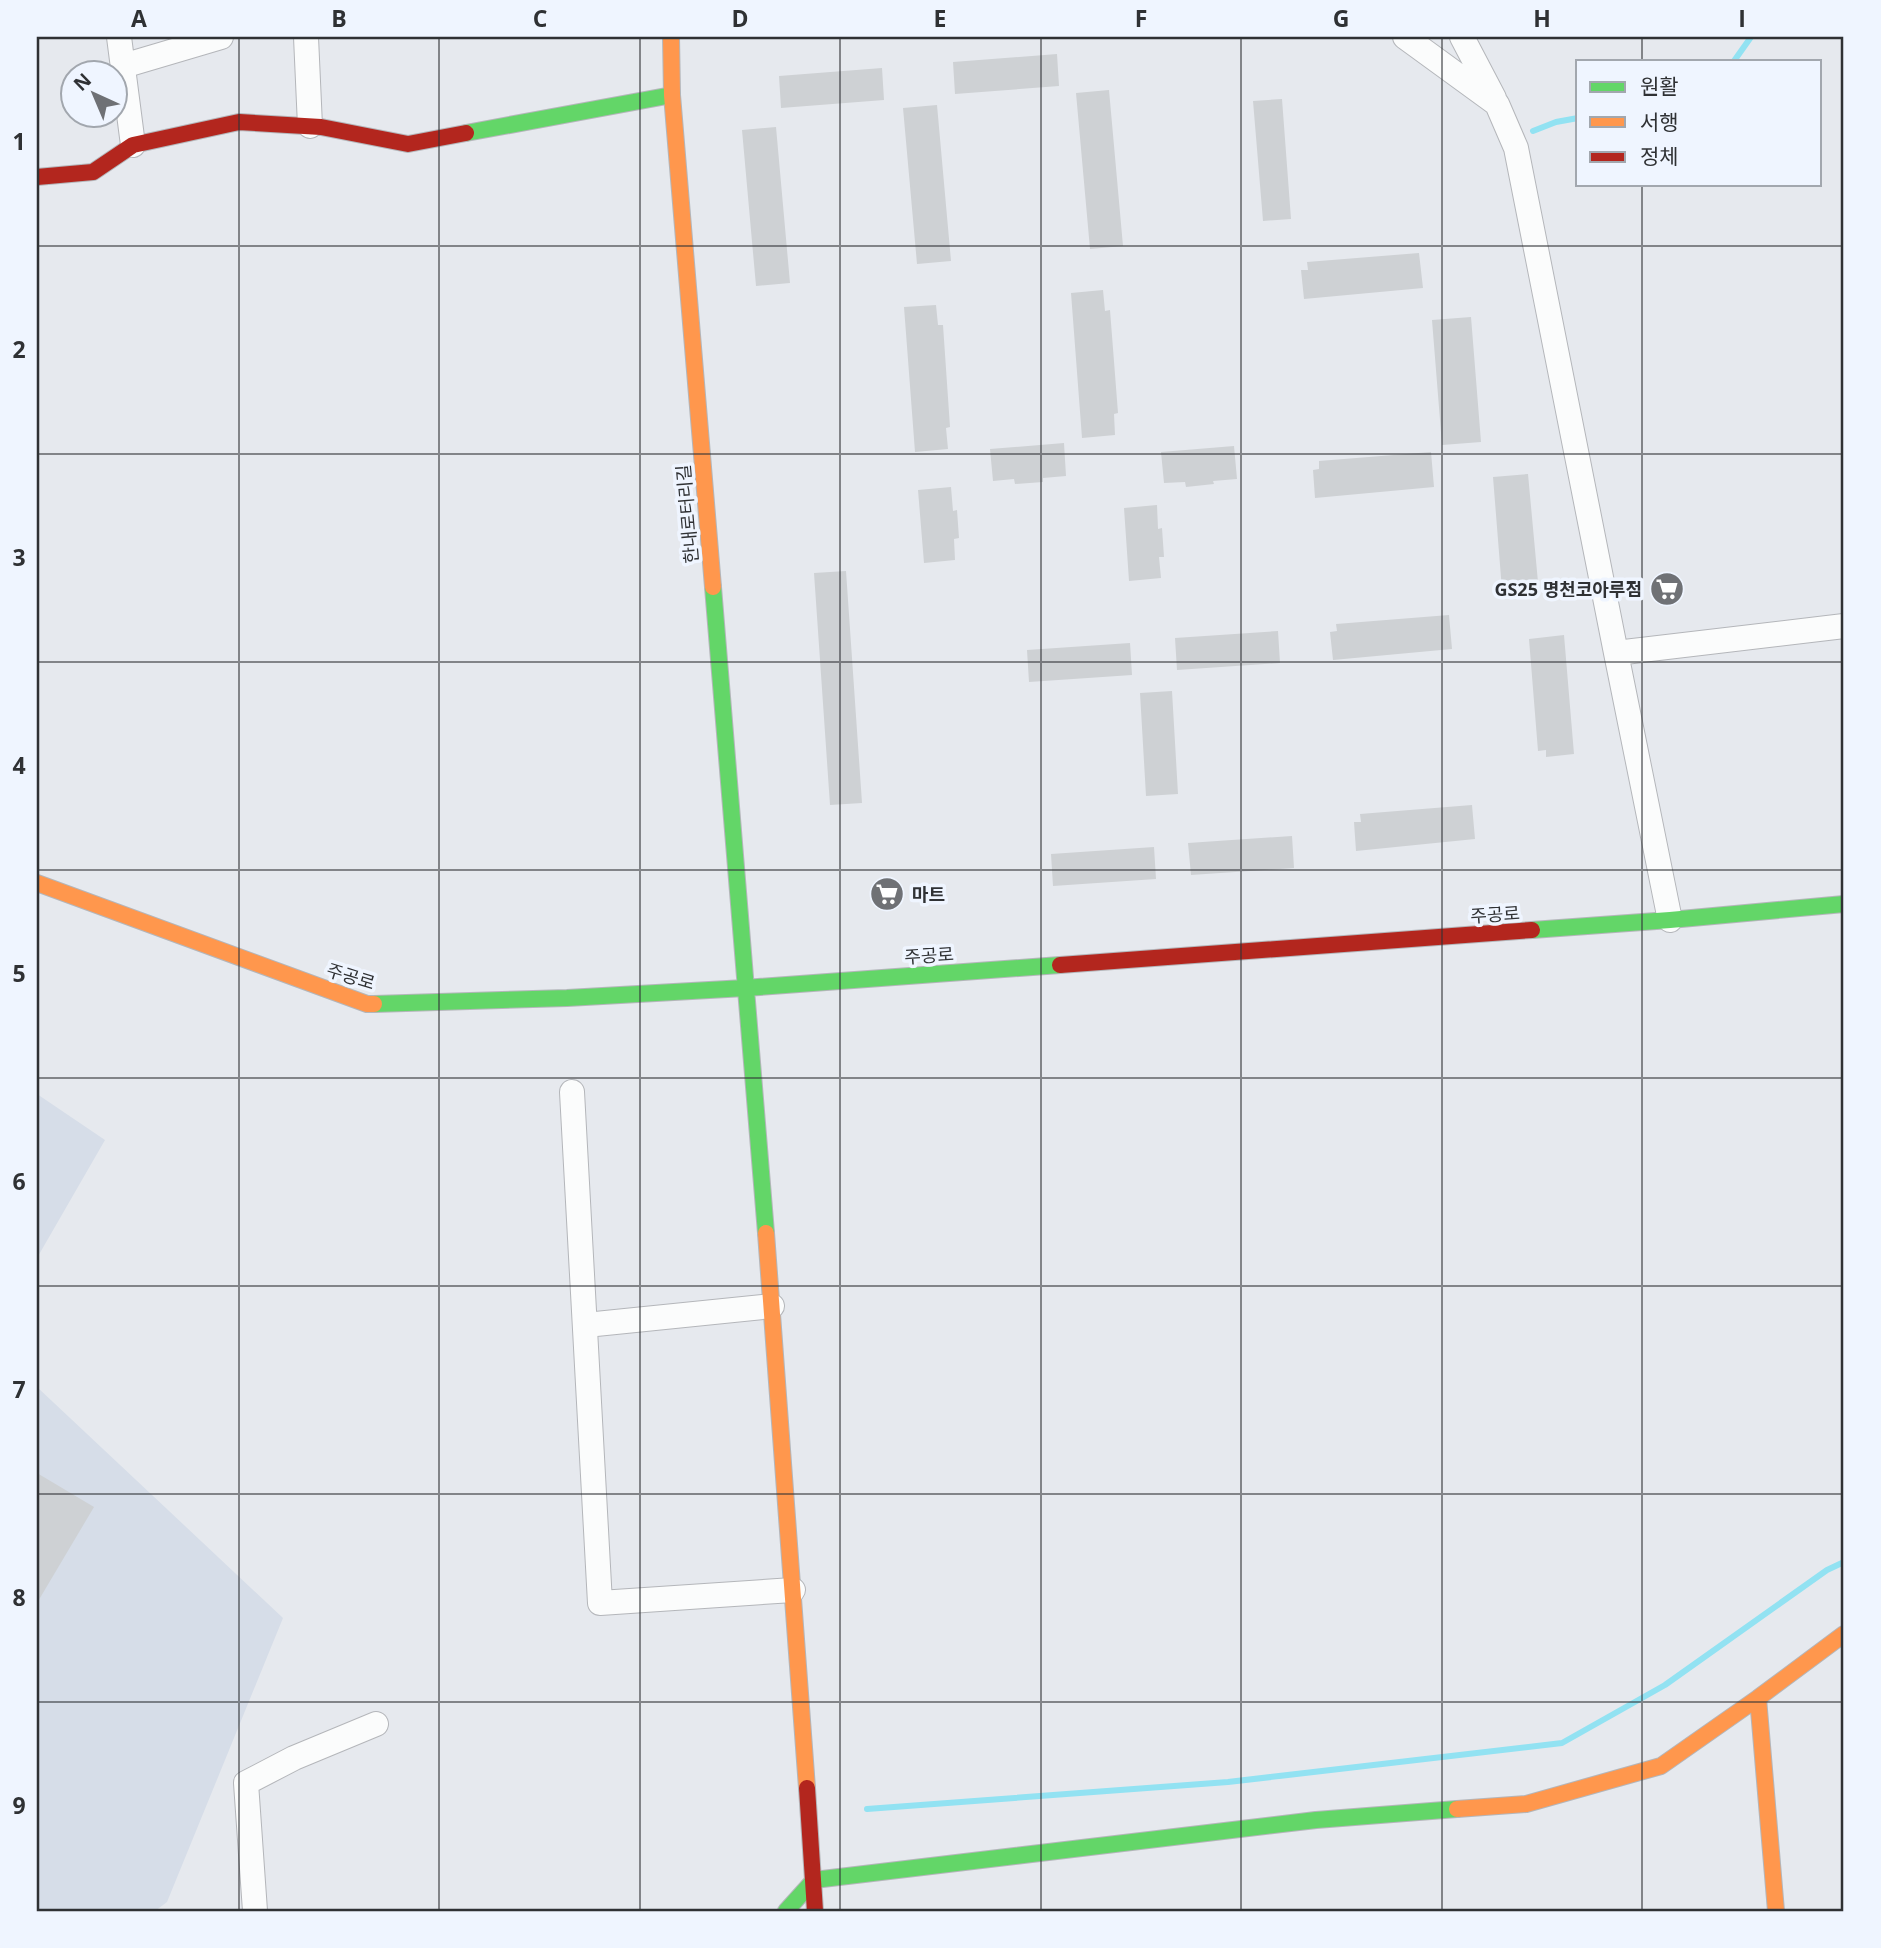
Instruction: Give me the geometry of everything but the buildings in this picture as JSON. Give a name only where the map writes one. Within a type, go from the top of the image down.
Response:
[{"type":"street","points":[[119,37],[122,60]]},
{"type":"street","points":[[130,64],[222,37]]},
{"type":"street","points":[[306,37],[310,126]]},
{"type":"street","name":"한내로터리길","points":[[671,37],[672,95],[772,1306],[815,1911]]},
{"type":"street","points":[[1405,37],[1497,104]]},
{"type":"street","points":[[1462,37],[1497,104],[1516,148],[1671,920]]},
{"type":"street","points":[[37,177],[93,172],[133,145],[239,122],[310,126],[408,144],[672,95]]},
{"type":"street","points":[[130,121],[133,145]]},
{"type":"street","points":[[1616,653],[1844,626]]},
{"type":"street","name":"주공로","points":[[37,883],[367,1004],[568,998],[745,988],[1671,920],[1844,904]]},
{"type":"street","points":[[572,1092],[600,1603],[793,1590]]},
{"type":"street","points":[[586,1325],[772,1306]]},
{"type":"street","points":[[786,1911],[814,1880],[1316,1820],[1526,1804],[1661,1766],[1844,1634]]},
{"type":"street","points":[[1758,1698],[1776,1911]]},
{"type":"street","points":[[255,1911],[246,1783],[294,1758],[376,1724]]},
{"type":"shaded area","points":[[37,1094],[105,1140],[37,1258]]},
{"type":"shaded area","points":[[37,1387],[283,1618],[167,1902],[155,1911],[37,1911]]},
{"type":"waterway","points":[[1735,60],[1751,37]]},
{"type":"waterway","points":[[1533,131],[1556,122],[1576,118]]},
{"type":"waterway","points":[[867,1809],[1228,1782],[1562,1743],[1665,1685],[1827,1570],[1844,1562]]},
{"type":"traffic: fast","points":[[466,133],[672,95]]},
{"type":"traffic: fast","points":[[713,587],[766,1233]]},
{"type":"traffic: fast","points":[[1532,930],[1844,904]]},
{"type":"traffic: fast","points":[[374,1004],[567,998],[745,988],[1060,965]]},
{"type":"traffic: fast","points":[[786,1911],[814,1880],[1316,1820],[1457,1809]]},
{"type":"traffic: slow","points":[[671,37],[672,95],[713,587]]},
{"type":"traffic: slow","points":[[37,883],[367,1004],[374,1004]]},
{"type":"traffic: slow","points":[[766,1233],[807,1788]]},
{"type":"traffic: slow","points":[[1457,1809],[1526,1804],[1661,1766],[1844,1634]]},
{"type":"traffic: slow","points":[[1758,1698],[1776,1911]]},
{"type":"traffic: jam","points":[[37,177],[93,172],[133,145],[239,122],[321,127],[408,144],[466,133]]},
{"type":"traffic: jam","points":[[1060,965],[1532,930]]},
{"type":"traffic: jam","points":[[807,1788],[815,1911]]},
{"type":"place","name":"GS25 명천코아루점","points":[[1667,589]]},
{"type":"place","name":"마트","points":[[887,894]]}]
